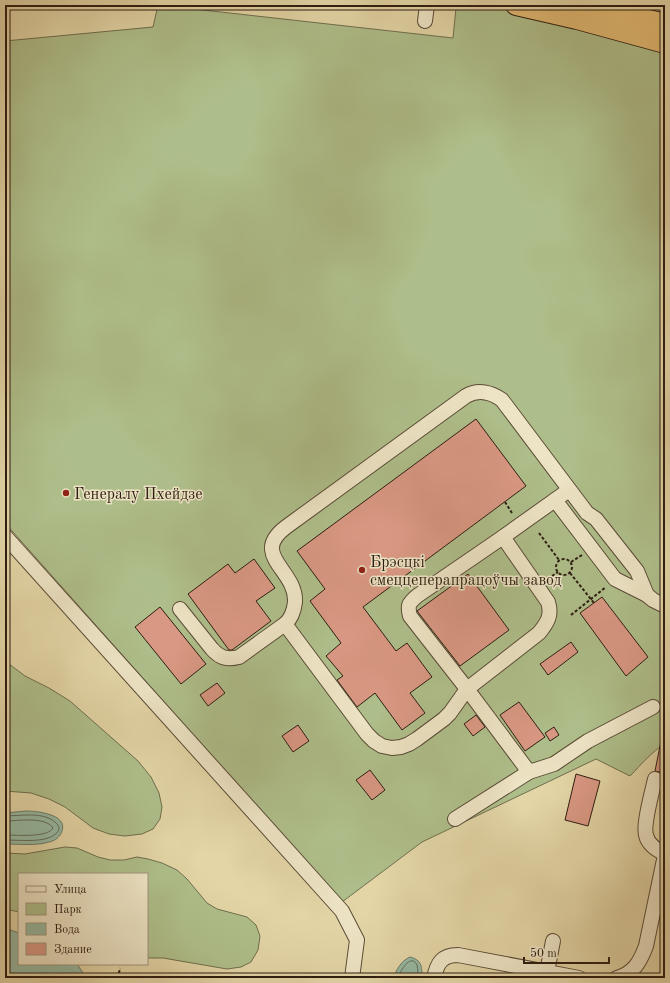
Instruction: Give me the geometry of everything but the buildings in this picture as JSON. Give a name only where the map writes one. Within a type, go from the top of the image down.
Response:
[{"type":"highway","points":[[516,5],[577,19],[665,43]]},
{"type":"highway","points":[[588,5],[665,24]]},
{"type":"lane","points":[[426,21],[427,5]]},
{"type":"lane","points":[[180,609],[216,654],[224,658],[231,659],[239,657],[286,624],[290,620],[293,613],[295,597],[294,589],[273,556],[272,550],[275,536],[471,393],[477,392],[484,392],[497,396],[502,400],[587,513],[596,519],[637,571],[647,595]]},
{"type":"lane","points":[[529,772],[410,616],[408,608],[410,602],[417,596],[569,490]]},
{"type":"lane","points":[[555,500],[615,579],[665,606]]},
{"type":"lane","points":[[5,536],[342,911],[357,940],[352,978]]},
{"type":"lane","points":[[286,624],[367,734],[374,741],[382,746],[392,748],[409,744],[444,719],[467,689],[538,633],[549,618],[550,610],[548,602],[503,537]]},
{"type":"lane","points":[[454,819],[529,772],[554,764],[588,741],[653,707]]},
{"type":"lane","points":[[617,978],[637,966],[642,957],[646,946],[665,855],[656,850],[649,843],[646,836],[645,827],[655,780]]},
{"type":"lane","points":[[547,972],[553,941]]},
{"type":"lane","points":[[434,978],[438,964],[450,955],[458,955],[579,978]]},
{"type":"path","points":[[505,502],[512,513]]},
{"type":"path","points":[[539,533],[559,560]]},
{"type":"path","points":[[564,558],[570,560],[573,568],[570,573],[562,575],[558,572],[556,564],[559,560],[564,558]]},
{"type":"path","points":[[570,573],[594,603]]},
{"type":"path","points":[[571,615],[610,584]]},
{"type":"path","points":[[118,978],[120,968]]},
{"type":"green space","points":[[158,5],[453,38],[456,8],[505,9],[665,51],[665,744],[651,755],[630,776],[596,759],[422,842],[342,902],[5,523],[5,41],[153,27]]},
{"type":"green space","points":[[5,661],[25,676],[70,701],[138,761],[151,777],[159,793],[162,807],[160,819],[153,829],[142,834],[125,836],[109,834],[93,828],[65,807],[49,799],[31,793],[5,791]]},
{"type":"green space","points":[[65,847],[77,848],[98,857],[110,860],[124,860],[137,857],[162,863],[177,870],[187,879],[207,903],[217,909],[247,917],[256,925],[260,936],[258,950],[251,962],[241,967],[227,969],[163,958],[148,958],[148,873],[18,873],[18,912],[5,909],[5,853],[25,854]]},
{"type":"water","points":[[26,811],[43,813],[56,817],[63,825],[60,835],[53,841],[44,843],[5,844],[5,813]]},
{"type":"water","points":[[5,928],[18,933],[18,965],[78,965],[83,973],[84,978],[5,978]]},
{"type":"water","points":[[410,957],[419,962],[422,970],[422,978],[393,978],[402,963]]},
{"type":"water","points":[[187,974],[214,975],[238,978],[169,978]]},
{"type":"place","name":"Генералу Пхейдзе","points":[[66,493]]},
{"type":"place","name":"Брэсцкі смеццеперапрацоўчы завод","points":[[362,570]]}]
